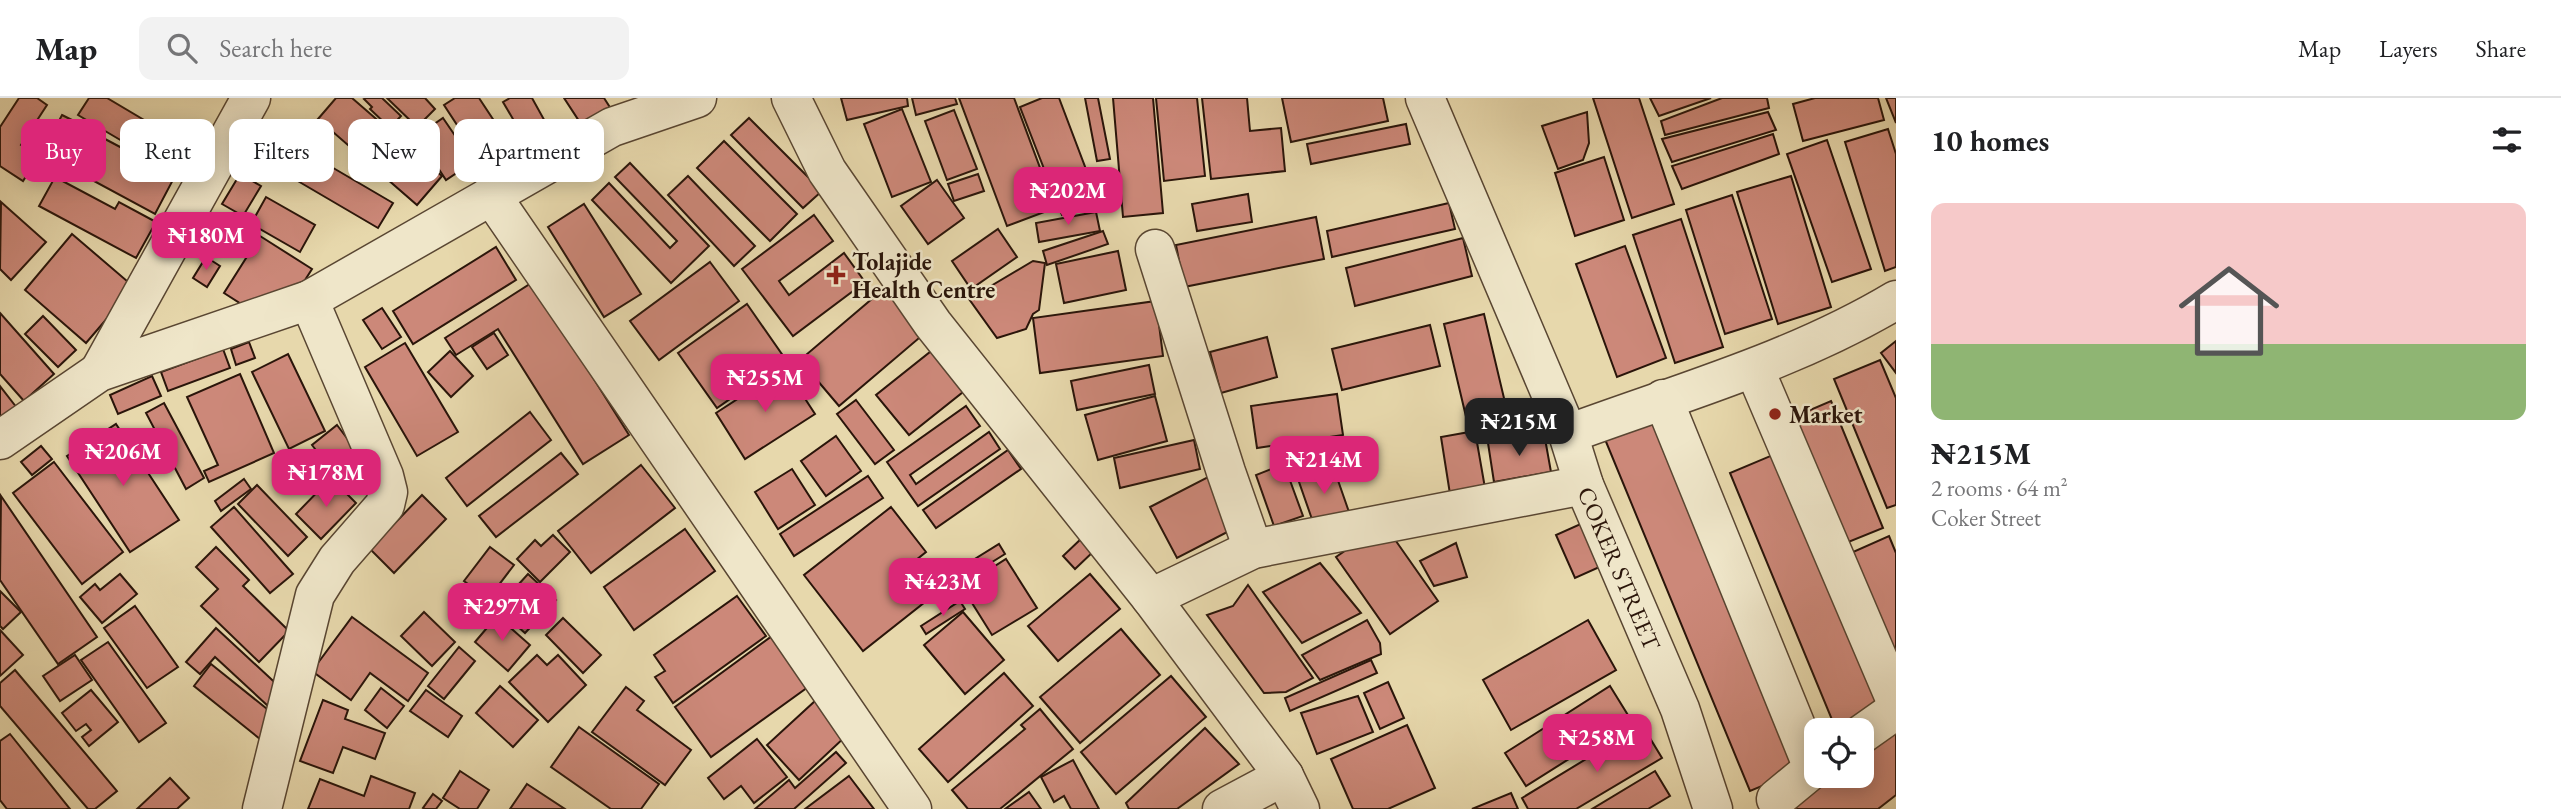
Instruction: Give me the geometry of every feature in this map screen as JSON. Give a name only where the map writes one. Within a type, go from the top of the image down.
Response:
[{"type":"street","points":[[99,372],[251,98]]},
{"type":"street","points":[[0,440],[99,372],[309,300],[612,127],[697,98]]},
{"type":"street","points":[[791,98],[827,171],[933,324],[1151,598],[1292,793],[1222,809]]},
{"type":"street","name":"COKER STREET","points":[[1425,98],[1438,135],[1568,434],[1584,485],[1680,709],[1713,809]]},
{"type":"street","points":[[1438,135],[1452,98]]},
{"type":"street","points":[[491,195],[912,809]]},
{"type":"street","points":[[1155,249],[1253,549]]},
{"type":"street","points":[[262,809],[315,595],[337,560],[385,505],[388,492],[384,476],[309,300]]},
{"type":"street","points":[[1568,434],[1754,368],[1858,323],[1896,300]]},
{"type":"street","points":[[1754,368],[1896,701]]},
{"type":"street","points":[[1663,399],[1804,740]]},
{"type":"street","points":[[1151,598],[1253,549],[1584,485]]},
{"type":"street","points":[[1874,726],[1896,710]]},
{"type":"street","points":[[1776,799],[1804,776]]},
{"type":"building","points":[[19,98],[37,98],[47,105],[38,119],[21,119],[21,180],[0,166],[0,127]]},
{"type":"building","points":[[89,98],[107,98],[142,119],[120,119],[120,140],[106,132],[106,119],[85,119],[78,115]]},
{"type":"building","points":[[336,98],[352,98],[376,119],[348,119],[348,145],[334,133],[334,119],[318,119]]},
{"type":"building","points":[[382,98],[401,116],[398,119],[381,119],[364,99]]},
{"type":"building","points":[[387,98],[425,98],[435,109],[425,119],[409,119]]},
{"type":"building","points":[[455,98],[479,98],[493,119],[454,120],[444,105]]},
{"type":"building","points":[[510,98],[532,98],[544,119],[513,119],[503,102]]},
{"type":"building","points":[[564,98],[604,98],[611,109],[595,119],[578,119]]},
{"type":"building","points":[[841,98],[907,98],[908,106],[847,120]]},
{"type":"building","points":[[912,98],[955,98],[957,104],[916,115]]},
{"type":"building","points":[[959,98],[1014,98],[1055,208],[1007,226]]},
{"type":"building","points":[[1042,98],[1059,98],[1098,201],[1062,215],[1020,107]]},
{"type":"building","points":[[1085,98],[1098,98],[1110,159],[1097,161]]},
{"type":"building","points":[[1113,98],[1153,98],[1163,213],[1123,217]]},
{"type":"building","points":[[1156,98],[1197,98],[1205,176],[1164,181]]},
{"type":"building","points":[[1202,98],[1247,98],[1250,131],[1281,128],[1285,171],[1211,179]]},
{"type":"building","points":[[1282,98],[1383,98],[1388,121],[1291,142]]},
{"type":"building","points":[[1593,98],[1639,98],[1674,204],[1632,218]]},
{"type":"building","points":[[1650,98],[1711,98],[1659,116]]},
{"type":"building","points":[[1722,98],[1767,98],[1769,108],[1665,135],[1661,121]]},
{"type":"building","points":[[1815,98],[1878,98],[1884,120],[1803,141],[1793,104]]},
{"type":"building","points":[[1886,98],[1896,98],[1896,123]]},
{"type":"building","points":[[902,109],[931,182],[892,197],[864,124]]},
{"type":"building","points":[[954,110],[977,169],[947,180],[925,121]]},
{"type":"building","points":[[1587,112],[1589,143],[1583,160],[1558,169],[1542,126]]},
{"type":"building","points":[[1768,112],[1776,130],[1672,162],[1662,139]]},
{"type":"building","points":[[443,118],[454,134],[454,175],[446,180],[440,171],[440,120]]},
{"type":"building","points":[[749,118],[822,191],[803,208],[731,135]]},
{"type":"building","points":[[1406,124],[1410,144],[1311,164],[1307,144]]},
{"type":"building","points":[[1888,129],[1896,154],[1896,267],[1885,271],[1845,142]]},
{"type":"building","points":[[1773,134],[1779,154],[1682,189],[1672,166]]},
{"type":"building","points":[[106,140],[120,147],[120,182],[172,182],[155,214],[96,182],[106,182]]},
{"type":"building","points":[[1827,140],[1871,269],[1832,282],[1787,154]]},
{"type":"building","points":[[724,141],[797,214],[770,241],[697,168]]},
{"type":"building","points":[[1604,157],[1624,220],[1575,236],[1555,173]]},
{"type":"building","points":[[630,163],[709,246],[671,283],[592,200],[609,183],[670,248],[677,241],[615,177]]},
{"type":"building","points":[[334,168],[348,177],[348,182],[357,182],[393,203],[378,228],[299,182],[334,182]]},
{"type":"building","points":[[978,174],[984,191],[954,201],[948,184]]},
{"type":"building","points":[[688,176],[755,246],[734,266],[668,195]]},
{"type":"building","points":[[1791,176],[1831,307],[1778,324],[1737,192]]},
{"type":"building","points":[[937,180],[964,218],[928,244],[901,206]]},
{"type":"building","points":[[52,182],[64,182],[115,209],[119,202],[156,222],[136,258],[39,206]]},
{"type":"building","points":[[235,182],[254,182],[261,186],[243,216],[222,204]]},
{"type":"building","points":[[391,182],[437,182],[417,205]]},
{"type":"building","points":[[1248,194],[1252,222],[1197,231],[1192,204]]},
{"type":"building","points":[[1732,195],[1772,319],[1725,334],[1686,210]]},
{"type":"building","points":[[266,197],[315,225],[300,252],[251,224]]},
{"type":"building","points":[[1,202],[46,242],[11,280],[0,269]]},
{"type":"building","points":[[1449,203],[1455,229],[1332,257],[1327,231]]},
{"type":"building","points":[[584,204],[641,294],[604,317],[548,227]]},
{"type":"building","points":[[1096,212],[1100,231],[1039,242],[1036,223]]},
{"type":"building","points":[[814,215],[833,241],[779,281],[789,295],[844,253],[865,282],[793,336],[742,269]]},
{"type":"building","points":[[1316,217],[1324,259],[1184,287],[1176,245]]},
{"type":"building","points":[[1681,219],[1723,347],[1675,363],[1633,235]]},
{"type":"building","points":[[998,229],[1017,257],[971,289],[952,261]]},
{"type":"building","points":[[1103,231],[1108,244],[1047,265],[1043,251]]},
{"type":"building","points":[[72,234],[134,287],[86,343],[25,290]]},
{"type":"building","points":[[260,236],[312,269],[291,302],[260,316],[224,293]]},
{"type":"building","points":[[1463,238],[1472,276],[1355,306],[1346,268]]},
{"type":"building","points":[[1625,246],[1666,358],[1617,377],[1576,264]]},
{"type":"building","points":[[496,247],[516,280],[413,344],[393,311]]},
{"type":"building","points":[[1118,251],[1126,290],[1064,303],[1056,264]]},
{"type":"building","points":[[206,257],[220,266],[207,287],[193,278]]},
{"type":"building","points":[[1033,261],[1045,263],[1039,310],[1033,314],[1026,329],[997,338],[969,299]]},
{"type":"building","points":[[710,262],[739,301],[659,360],[630,321]]},
{"type":"building","points":[[533,282],[629,435],[583,464],[498,329],[456,355],[445,338]]},
{"type":"building","points":[[886,287],[925,333],[839,406],[800,360]]},
{"type":"building","points":[[1156,301],[1163,356],[1040,373],[1033,318]]},
{"type":"building","points":[[747,304],[786,360],[717,408],[678,353]]},
{"type":"building","points":[[382,308],[401,337],[382,349],[363,320]]},
{"type":"building","points":[[0,313],[54,374],[24,401],[0,374]]},
{"type":"building","points":[[1484,314],[1508,415],[1468,425],[1444,324]]},
{"type":"building","points":[[43,316],[76,350],[58,367],[25,334]]},
{"type":"building","points":[[1430,325],[1440,366],[1342,390],[1332,349]]},
{"type":"building","points":[[494,333],[508,355],[487,369],[472,347]]},
{"type":"building","points":[[1267,337],[1277,377],[1221,393],[1210,352]]},
{"type":"building","points":[[1896,341],[1896,373],[1881,353]]},
{"type":"building","points":[[249,342],[255,358],[236,365],[231,349]]},
{"type":"building","points":[[405,343],[458,432],[417,456],[365,367]]},
{"type":"building","points":[[935,348],[968,388],[909,435],[876,395]]},
{"type":"building","points":[[223,349],[230,368],[168,391],[161,372]]},
{"type":"building","points":[[450,351],[473,376],[451,397],[428,372]]},
{"type":"building","points":[[288,354],[325,431],[289,449],[252,372]]},
{"type":"building","points":[[1880,360],[1896,398],[1896,505],[1887,508],[1834,379]]},
{"type":"building","points":[[1149,365],[1155,394],[1077,410],[1071,381]]},
{"type":"building","points":[[785,368],[815,414],[745,459],[716,413]]},
{"type":"building","points":[[240,374],[274,453],[209,482],[204,471],[218,465],[187,397]]},
{"type":"building","points":[[152,376],[161,396],[118,414],[110,395]]},
{"type":"building","points":[[0,386],[17,408],[0,421]]},
{"type":"building","points":[[1337,394],[1343,435],[1257,448],[1251,406]]},
{"type":"building","points":[[1155,396],[1167,441],[1098,460],[1085,415]]},
{"type":"building","points":[[856,400],[894,450],[875,464],[837,414]]},
{"type":"building","points":[[1831,401],[1883,528],[1841,545],[1789,419]]},
{"type":"building","points":[[164,403],[204,478],[186,489],[146,413]]},
{"type":"building","points":[[966,406],[980,426],[910,475],[916,484],[989,432],[1000,449],[918,506],[887,462]]},
{"type":"building","points":[[530,412],[551,440],[467,506],[446,478]]},
{"type":"building","points":[[1650,414],[1798,771],[1750,791],[1602,432]]},
{"type":"building","points":[[116,424],[179,520],[130,552],[67,456]]},
{"type":"building","points":[[337,425],[374,474],[349,493],[312,445]]},
{"type":"building","points":[[1475,431],[1485,488],[1450,494],[1441,437]]},
{"type":"building","points":[[1544,433],[1551,472],[1494,482],[1488,443]]},
{"type":"building","points":[[836,436],[861,471],[826,496],[801,461]]},
{"type":"building","points":[[1194,440],[1200,469],[1120,488],[1114,458]]},
{"type":"building","points":[[41,446],[52,459],[32,475],[21,462]]},
{"type":"building","points":[[1008,450],[1021,469],[936,528],[923,510]]},
{"type":"building","points":[[1780,452],[1885,707],[1858,718],[1831,718],[1730,473]]},
{"type":"building","points":[[561,453],[578,474],[496,537],[479,516]]},
{"type":"building","points":[[54,462],[123,552],[82,584],[13,493]]},
{"type":"building","points":[[1284,464],[1303,516],[1274,526],[1256,475]]},
{"type":"building","points":[[641,465],[675,508],[591,573],[558,531]]},
{"type":"building","points":[[1333,466],[1349,512],[1314,525],[1298,479]]},
{"type":"building","points":[[792,469],[815,505],[778,529],[755,492]]},
{"type":"building","points":[[868,476],[883,498],[794,556],[780,534]]},
{"type":"building","points":[[1210,476],[1237,527],[1177,558],[1150,507]]},
{"type":"building","points":[[331,478],[356,503],[321,539],[296,514]]},
{"type":"building","points":[[244,479],[251,489],[221,511],[215,501]]},
{"type":"building","points":[[257,485],[307,537],[288,556],[238,504]]},
{"type":"building","points":[[422,495],[446,519],[394,573],[370,549]]},
{"type":"building","points":[[1,496],[97,637],[58,664],[0,580]]},
{"type":"building","points":[[234,507],[293,574],[270,593],[211,527]]},
{"type":"building","points":[[891,507],[926,552],[906,568],[930,598],[863,651],[804,575]]},
{"type":"building","points":[[1585,522],[1604,565],[1575,578],[1556,535]]},
{"type":"building","points":[[1384,524],[1438,601],[1390,634],[1336,557]]},
{"type":"building","points":[[685,529],[715,571],[634,630],[604,587]]},
{"type":"building","points":[[553,535],[570,552],[540,582],[517,559],[535,540],[541,546]]},
{"type":"building","points":[[1889,536],[1896,553],[1896,680],[1844,556]]},
{"type":"building","points":[[1083,537],[1095,550],[1075,569],[1063,556]]},
{"type":"building","points":[[1456,543],[1467,577],[1434,586],[1420,561]]},
{"type":"building","points":[[999,544],[1005,554],[963,580],[957,570]]},
{"type":"building","points":[[216,547],[249,580],[243,586],[289,631],[259,662],[201,606],[218,589],[196,567]]},
{"type":"building","points":[[490,547],[514,565],[488,599],[464,581]]},
{"type":"building","points":[[1006,559],[1037,608],[992,635],[962,587]]},
{"type":"building","points":[[1320,563],[1361,613],[1302,643],[1263,592]]},
{"type":"building","points":[[120,574],[137,594],[102,623],[80,597],[95,584],[100,590]]},
{"type":"building","points":[[528,574],[556,600],[525,633],[497,608]]},
{"type":"building","points":[[1090,574],[1120,609],[1058,661],[1028,626]]},
{"type":"building","points":[[1248,585],[1313,678],[1286,692],[1264,693],[1207,615],[1233,606]]},
{"type":"building","points":[[0,591],[21,612],[3,629],[0,626]]},
{"type":"building","points":[[737,596],[766,636],[673,703],[655,677],[665,671],[654,655]]},
{"type":"building","points":[[960,601],[965,609],[926,634],[921,626]]},
{"type":"building","points":[[135,606],[178,667],[147,688],[104,628]]},
{"type":"building","points":[[424,612],[455,642],[432,666],[401,636]]},
{"type":"building","points":[[963,612],[1004,660],[965,694],[924,645]]},
{"type":"building","points":[[497,616],[530,645],[508,671],[475,642]]},
{"type":"building","points":[[352,617],[428,673],[408,701],[370,673],[351,700],[312,671]]},
{"type":"building","points":[[563,618],[601,655],[583,673],[546,635]]},
{"type":"building","points":[[1367,620],[1380,643],[1381,654],[1320,680],[1302,655]]},
{"type":"building","points":[[1588,620],[1616,670],[1511,730],[1483,680]]},
{"type":"building","points":[[216,628],[283,690],[268,706],[215,657],[200,674],[186,662]]},
{"type":"building","points":[[1121,629],[1160,675],[1080,743],[1040,697]]},
{"type":"building","points":[[0,630],[23,655],[0,676]]},
{"type":"building","points":[[772,636],[808,687],[711,757],[675,707]]},
{"type":"building","points":[[108,642],[166,723],[139,742],[81,660]]},
{"type":"building","points":[[459,647],[475,661],[444,699],[428,686]]},
{"type":"building","points":[[75,655],[92,680],[60,701],[43,676]]},
{"type":"building","points":[[537,655],[547,665],[558,655],[586,685],[548,722],[509,682]]},
{"type":"building","points":[[1371,660],[1377,673],[1290,711],[1285,698]]},
{"type":"building","points":[[211,664],[277,717],[260,739],[194,686]]},
{"type":"building","points":[[15,670],[117,791],[95,809],[88,809],[0,706],[0,683]]},
{"type":"building","points":[[1004,673],[1033,706],[948,782],[919,749]]},
{"type":"building","points":[[1171,676],[1206,717],[1116,794],[1081,752]]},
{"type":"building","points":[[1388,682],[1404,718],[1380,729],[1364,693]]},
{"type":"building","points":[[500,686],[538,720],[513,747],[476,713]]},
{"type":"building","points":[[1610,686],[1631,720],[1526,786],[1505,753]]},
{"type":"building","points":[[626,687],[644,701],[637,710],[691,750],[665,785],[592,732]]},
{"type":"building","points":[[381,688],[404,706],[387,728],[365,710]]},
{"type":"building","points":[[91,690],[118,722],[89,746],[82,737],[91,730],[86,724],[76,731],[62,713]]},
{"type":"building","points":[[426,690],[462,716],[448,737],[410,711]]},
{"type":"building","points":[[1358,696],[1373,732],[1317,754],[1301,713]]},
{"type":"building","points":[[323,700],[348,710],[345,719],[385,733],[375,759],[343,747],[333,773],[300,761]]},
{"type":"building","points":[[815,701],[847,735],[799,780],[767,745]]},
{"type":"building","points":[[1040,709],[1073,749],[1000,809],[968,809],[952,790],[1025,729],[1021,725]]},
{"type":"building","points":[[1407,725],[1435,788],[1388,809],[1353,809],[1331,759]]},
{"type":"building","points":[[1642,725],[1662,758],[1576,809],[1528,809],[1522,798]]},
{"type":"building","points":[[579,727],[659,784],[641,809],[611,809],[551,767]]},
{"type":"building","points":[[1205,728],[1239,764],[1177,809],[1129,809],[1126,803]]},
{"type":"building","points":[[1896,728],[1896,795],[1878,809],[1792,809],[1819,788],[1874,788],[1874,745]]},
{"type":"building","points":[[10,734],[70,809],[7,809],[0,800],[0,741]]},
{"type":"building","points":[[757,739],[787,777],[754,803],[741,786],[724,799],[708,778]]},
{"type":"building","points":[[836,752],[846,763],[794,809],[755,809],[789,780],[795,788]]},
{"type":"building","points":[[1073,760],[1099,809],[1071,809],[1064,796],[1054,802],[1041,777]]},
{"type":"building","points":[[460,771],[489,790],[477,809],[460,809],[443,798]]},
{"type":"building","points":[[1655,771],[1670,796],[1648,809],[1592,809]]},
{"type":"building","points":[[371,776],[415,793],[409,809],[308,809],[320,779],[364,796]]},
{"type":"building","points":[[849,776],[874,809],[805,809]]},
{"type":"building","points":[[170,778],[189,798],[177,809],[137,809]]},
{"type":"building","points":[[527,784],[565,809],[510,809]]},
{"type":"building","points":[[1029,792],[1041,809],[1005,809]]},
{"type":"building","points":[[1511,793],[1518,809],[1472,809]]},
{"type":"building","points":[[433,794],[442,801],[436,809],[423,808]]},
{"type":"place","name":"Tolajide Health Centre","points":[[836,275]]},
{"type":"place","name":"Market","points":[[1775,414]]}]
